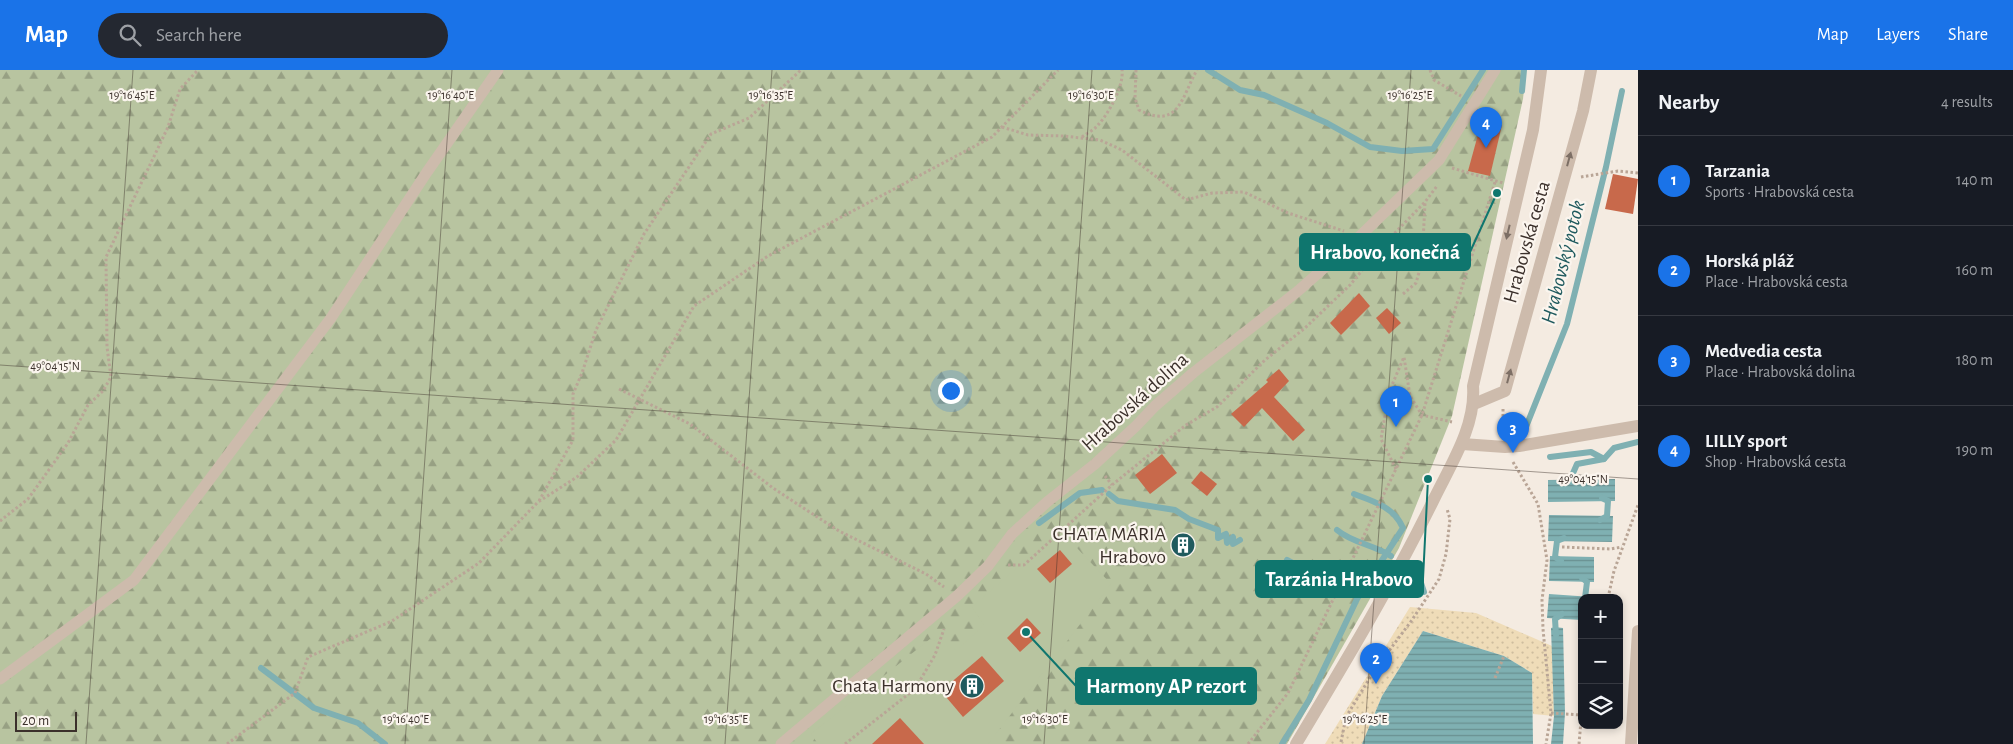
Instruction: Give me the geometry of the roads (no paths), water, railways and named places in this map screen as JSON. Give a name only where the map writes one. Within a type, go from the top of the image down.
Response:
[{"type":"street","name":"Hrabovská cesta","points":[[1296,744],[1409,550],[1462,444],[1474,404],[1473,386],[1533,130],[1541,70]]},
{"type":"street","name":"Hrabovská cesta","points":[[1474,404],[1505,391],[1580,119],[1590,70]]},
{"type":"street","points":[[1462,444],[1519,446],[1638,426]]},
{"type":"street","points":[[1631,744],[1638,631]]},
{"type":"lane","points":[[0,679],[134,580],[331,318],[427,172],[498,70]]},
{"type":"lane","name":"Hrabovská dolina","points":[[781,744],[957,596],[988,566],[1012,534],[1047,502],[1095,464],[1155,406],[1193,373],[1298,291],[1358,237],[1439,160],[1472,103],[1495,70]]},
{"type":"water","points":[[1615,479],[1615,501],[1548,502],[1548,480]]},
{"type":"water","points":[[1549,515],[1613,516],[1612,542],[1548,541]]},
{"type":"water","points":[[1550,556],[1594,557],[1594,582],[1549,581]]},
{"type":"water","points":[[1549,594],[1578,596],[1578,620],[1547,618]]},
{"type":"water","points":[[1551,628],[1563,628],[1565,713],[1563,744],[1551,744],[1554,716]]},
{"type":"water","points":[[1423,631],[1504,656],[1532,673],[1533,744],[1362,744],[1382,696]]},
{"type":"waterway","points":[[1208,70],[1240,90],[1264,95],[1327,123],[1370,147],[1402,151],[1433,149],[1483,70]]},
{"type":"waterway","points":[[1522,91],[1524,70]]},
{"type":"waterway","name":"Hrabovský potok","points":[[1522,437],[1567,324],[1606,167],[1622,91]]},
{"type":"waterway","points":[[1604,459],[1614,448],[1638,442]]},
{"type":"waterway","name":"Hrabovský potok","points":[[1550,457],[1591,452],[1604,459],[1577,464],[1570,480],[1576,483]]},
{"type":"waterway","points":[[1039,523],[1080,493],[1102,490]]},
{"type":"waterway","points":[[1109,494],[1118,501],[1175,510],[1189,519],[1218,530],[1218,538],[1226,534],[1227,543],[1233,537],[1233,544],[1240,540]]},
{"type":"waterway","points":[[1282,744],[1309,700],[1358,597],[1403,528],[1389,510],[1354,494]]},
{"type":"waterway","name":"Hrabovský potok","points":[[1600,520],[1607,516],[1608,501],[1602,498]]},
{"type":"waterway","points":[[1337,530],[1350,538],[1391,556]]},
{"type":"waterway","name":"Hrabovský potok","points":[[1561,561],[1555,557],[1557,541],[1564,538]]},
{"type":"waterway","points":[[1287,560],[1312,577],[1358,597]]},
{"type":"waterway","name":"Hrabovský potok","points":[[1582,578],[1587,582],[1586,594]]},
{"type":"waterway","points":[[1421,583],[1424,592]]},
{"type":"waterway","name":"Hrabovský potok","points":[[1556,635],[1555,619],[1562,614]]},
{"type":"waterway","points":[[261,668],[314,708],[358,723],[385,744]]},
{"type":"place","name":"LILLY sport","points":[[1486,148]]},
{"type":"place","name":"Hrabovo, konečná","points":[[1497,193]]},
{"type":"place","name":"Tarzania","points":[[1396,427]]},
{"type":"place","name":"Medvedia cesta","points":[[1513,453]]},
{"type":"place","name":"Tarzánia Hrabovo","points":[[1428,479]]},
{"type":"place","name":"CHATA MÁRIA Hrabovo","points":[[1183,545]]},
{"type":"place","name":"Harmony AP rezort","points":[[1026,632]]},
{"type":"place","name":"Horská pláž","points":[[1376,684]]},
{"type":"place","name":"Chata Harmony","points":[[972,686]]}]
